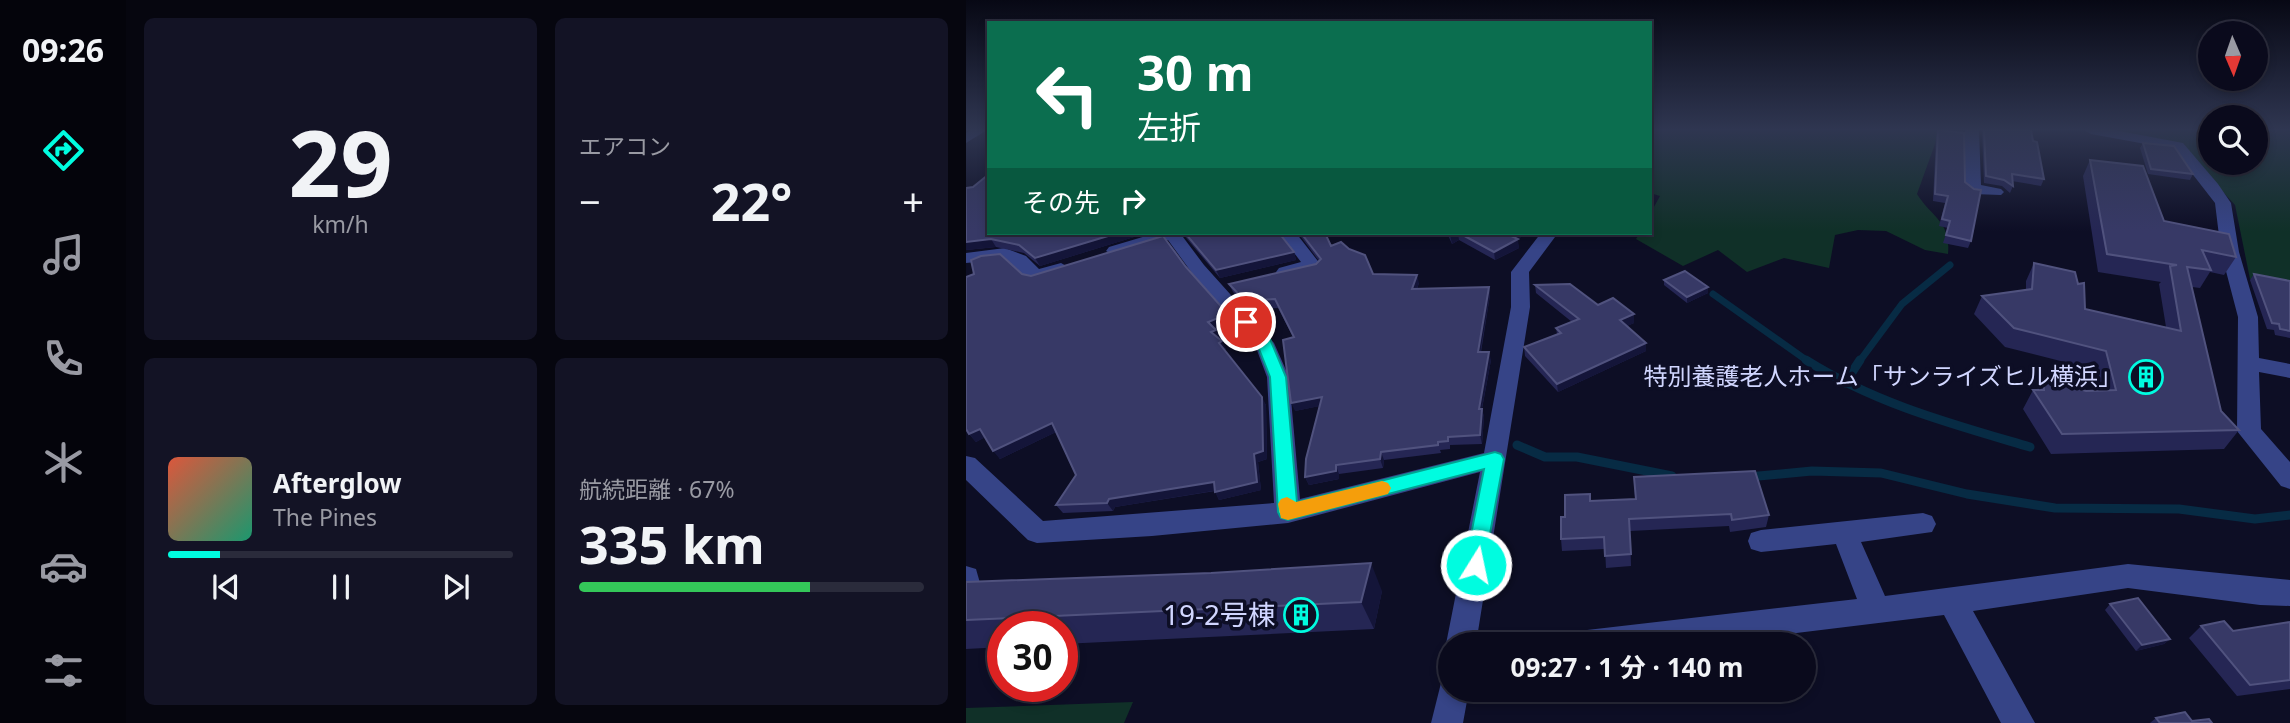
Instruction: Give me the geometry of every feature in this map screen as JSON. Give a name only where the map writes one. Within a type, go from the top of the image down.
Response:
[{"type":"street","points":[[1973,164],[1973,189],[1996,192]]},
{"type":"street","points":[[2193,164],[2223,204],[2230,252],[2248,317],[2249,431],[2290,479]]},
{"type":"street","points":[[1097,257],[1166,235]]},
{"type":"street","points":[[1174,235],[1215,288],[1264,342],[1278,377],[1288,512]]},
{"type":"street","points":[[1263,277],[1312,265],[1289,235]]},
{"type":"street","points":[[1463,632],[1495,459],[1513,341],[1522,307],[1520,272],[1548,235]]},
{"type":"street","points":[[966,258],[1006,252],[1018,257],[1035,276],[1072,264]]},
{"type":"street","points":[[1215,288],[1239,283]]},
{"type":"street","points":[[2249,363],[2290,371]]},
{"type":"street","points":[[966,465],[1037,532],[1288,512],[1495,459]]},
{"type":"street","points":[[1761,541],[1923,524]]},
{"type":"street","points":[[1844,532],[1876,610]]},
{"type":"street","points":[[1689,632],[1951,601],[2128,576],[2260,592],[2290,593]]},
{"type":"street","points":[[1951,601],[2019,723]]},
{"type":"street","points":[[1447,723],[1451,702]]},
{"type":"green space","points":[[1652,164],[1928,164],[1917,194],[1947,234],[1948,254],[1925,250],[1886,231],[1858,230],[1835,235],[1829,268],[1784,258],[1747,272],[1718,250],[1683,266],[1636,239],[1639,235],[1652,235],[1652,210],[1660,196],[1652,194]]},
{"type":"green space","points":[[2268,164],[2290,164],[2290,285],[2250,279],[2235,205],[2208,175],[2268,175]]},
{"type":"green space","points":[[1133,702],[1124,723],[966,723],[966,708]]},
{"type":"building","points":[[1936,164],[1965,164],[1965,182],[1974,189],[1981,190],[1971,241],[1946,235],[1950,221],[1942,219],[1948,196],[1935,194]]},
{"type":"building","points":[[1985,164],[2041,164],[2044,179],[2012,174],[2013,186],[2004,180],[1986,176]]},
{"type":"building","points":[[2091,164],[2143,166],[2164,221],[2229,234],[2236,257],[2202,250],[2211,270],[2187,267],[2221,411],[2239,430],[2062,434],[2033,390],[2044,390],[2043,378],[2086,391],[2116,390],[2106,351],[2014,328],[1982,296],[2032,289],[2034,263],[2075,272],[2078,284],[2084,283],[2085,309],[2181,331],[2170,266],[2177,265],[2107,254]]},
{"type":"building","points":[[2149,164],[2186,164],[2193,174],[2151,169]]},
{"type":"building","points":[[987,176],[987,235],[1111,235],[1035,258],[1019,245],[991,239],[966,242],[966,188],[973,187]]},
{"type":"building","points":[[1187,235],[1281,235],[1294,252],[1216,270]]},
{"type":"building","points":[[1303,235],[1326,235],[1331,246],[1341,242],[1349,249],[1365,255],[1373,274],[1417,275],[1412,289],[1489,287],[1478,352],[1489,352],[1479,409],[1482,409],[1480,435],[1448,437],[1448,441],[1438,442],[1438,445],[1381,452],[1380,459],[1336,465],[1336,471],[1305,477],[1306,459],[1322,397],[1291,403],[1283,340],[1294,337],[1275,299],[1256,300],[1248,304],[1229,284],[1316,264],[1321,259]]},
{"type":"building","points":[[1463,235],[1509,235],[1518,239],[1494,252]]},
{"type":"building","points":[[1163,236],[1186,267],[1228,314],[1208,322],[1216,330],[1211,332],[1222,341],[1219,343],[1262,397],[1263,451],[1254,454],[1257,482],[1215,492],[1214,482],[1109,499],[1107,503],[1056,505],[1076,475],[1052,423],[993,451],[980,429],[969,434],[966,429],[966,277],[974,274],[971,260],[1000,254],[1022,274],[1031,276]]},
{"type":"building","points":[[1685,271],[1708,287],[1687,297],[1664,280]]},
{"type":"building","points":[[2254,274],[2290,281],[2290,331],[2280,329],[2279,324],[2272,323]]},
{"type":"building","points":[[1570,284],[1598,305],[1613,298],[1634,314],[1620,320],[1646,343],[1557,384],[1524,347],[1561,333],[1556,328],[1579,319],[1535,285]]},
{"type":"building","points":[[1755,471],[1769,515],[1732,520],[1731,514],[1629,519],[1631,554],[1605,556],[1604,537],[1561,539],[1565,495],[1590,494],[1590,501],[1636,499],[1634,477]]},
{"type":"building","points":[[1371,563],[1361,602],[1078,615],[1078,611],[987,611],[987,619],[966,620],[966,582],[1211,573]]},
{"type":"building","points":[[2138,598],[2170,639],[2142,645],[2110,604]]},
{"type":"building","points":[[2224,621],[2233,631],[2290,622],[2290,680],[2250,685],[2201,626]]},
{"type":"building","points":[[2185,712],[2192,721],[2209,719],[2212,723],[2160,723],[2156,718]]},
{"type":"waterway","points":[[1859,362],[1902,304],[1950,265]]},
{"type":"waterway","points":[[1713,294],[1807,360]]},
{"type":"waterway","points":[[1807,360],[1846,382]]},
{"type":"waterway","points":[[1846,382],[1860,360]]},
{"type":"waterway","points":[[1846,382],[1887,401],[1943,421],[2030,447]]},
{"type":"waterway","points":[[1517,445],[1545,457],[1577,457],[1672,476]]},
{"type":"waterway","points":[[1748,477],[1812,471],[1881,473],[1967,494],[2055,508],[2179,509],[2255,519],[2290,515]]},
{"type":"slow traffic","points":[[1287,504],[1288,512],[1382,488]]},
{"type":"place","name":"特別養護老人ホーム「サンライズヒル横浜」","points":[[2146,377]]},
{"type":"place","name":"19-2号棟","points":[[1301,615]]},
{"type":"route","points":[[1246,322],[1264,342],[1278,377],[1288,512],[1495,459],[1476,565]]}]
